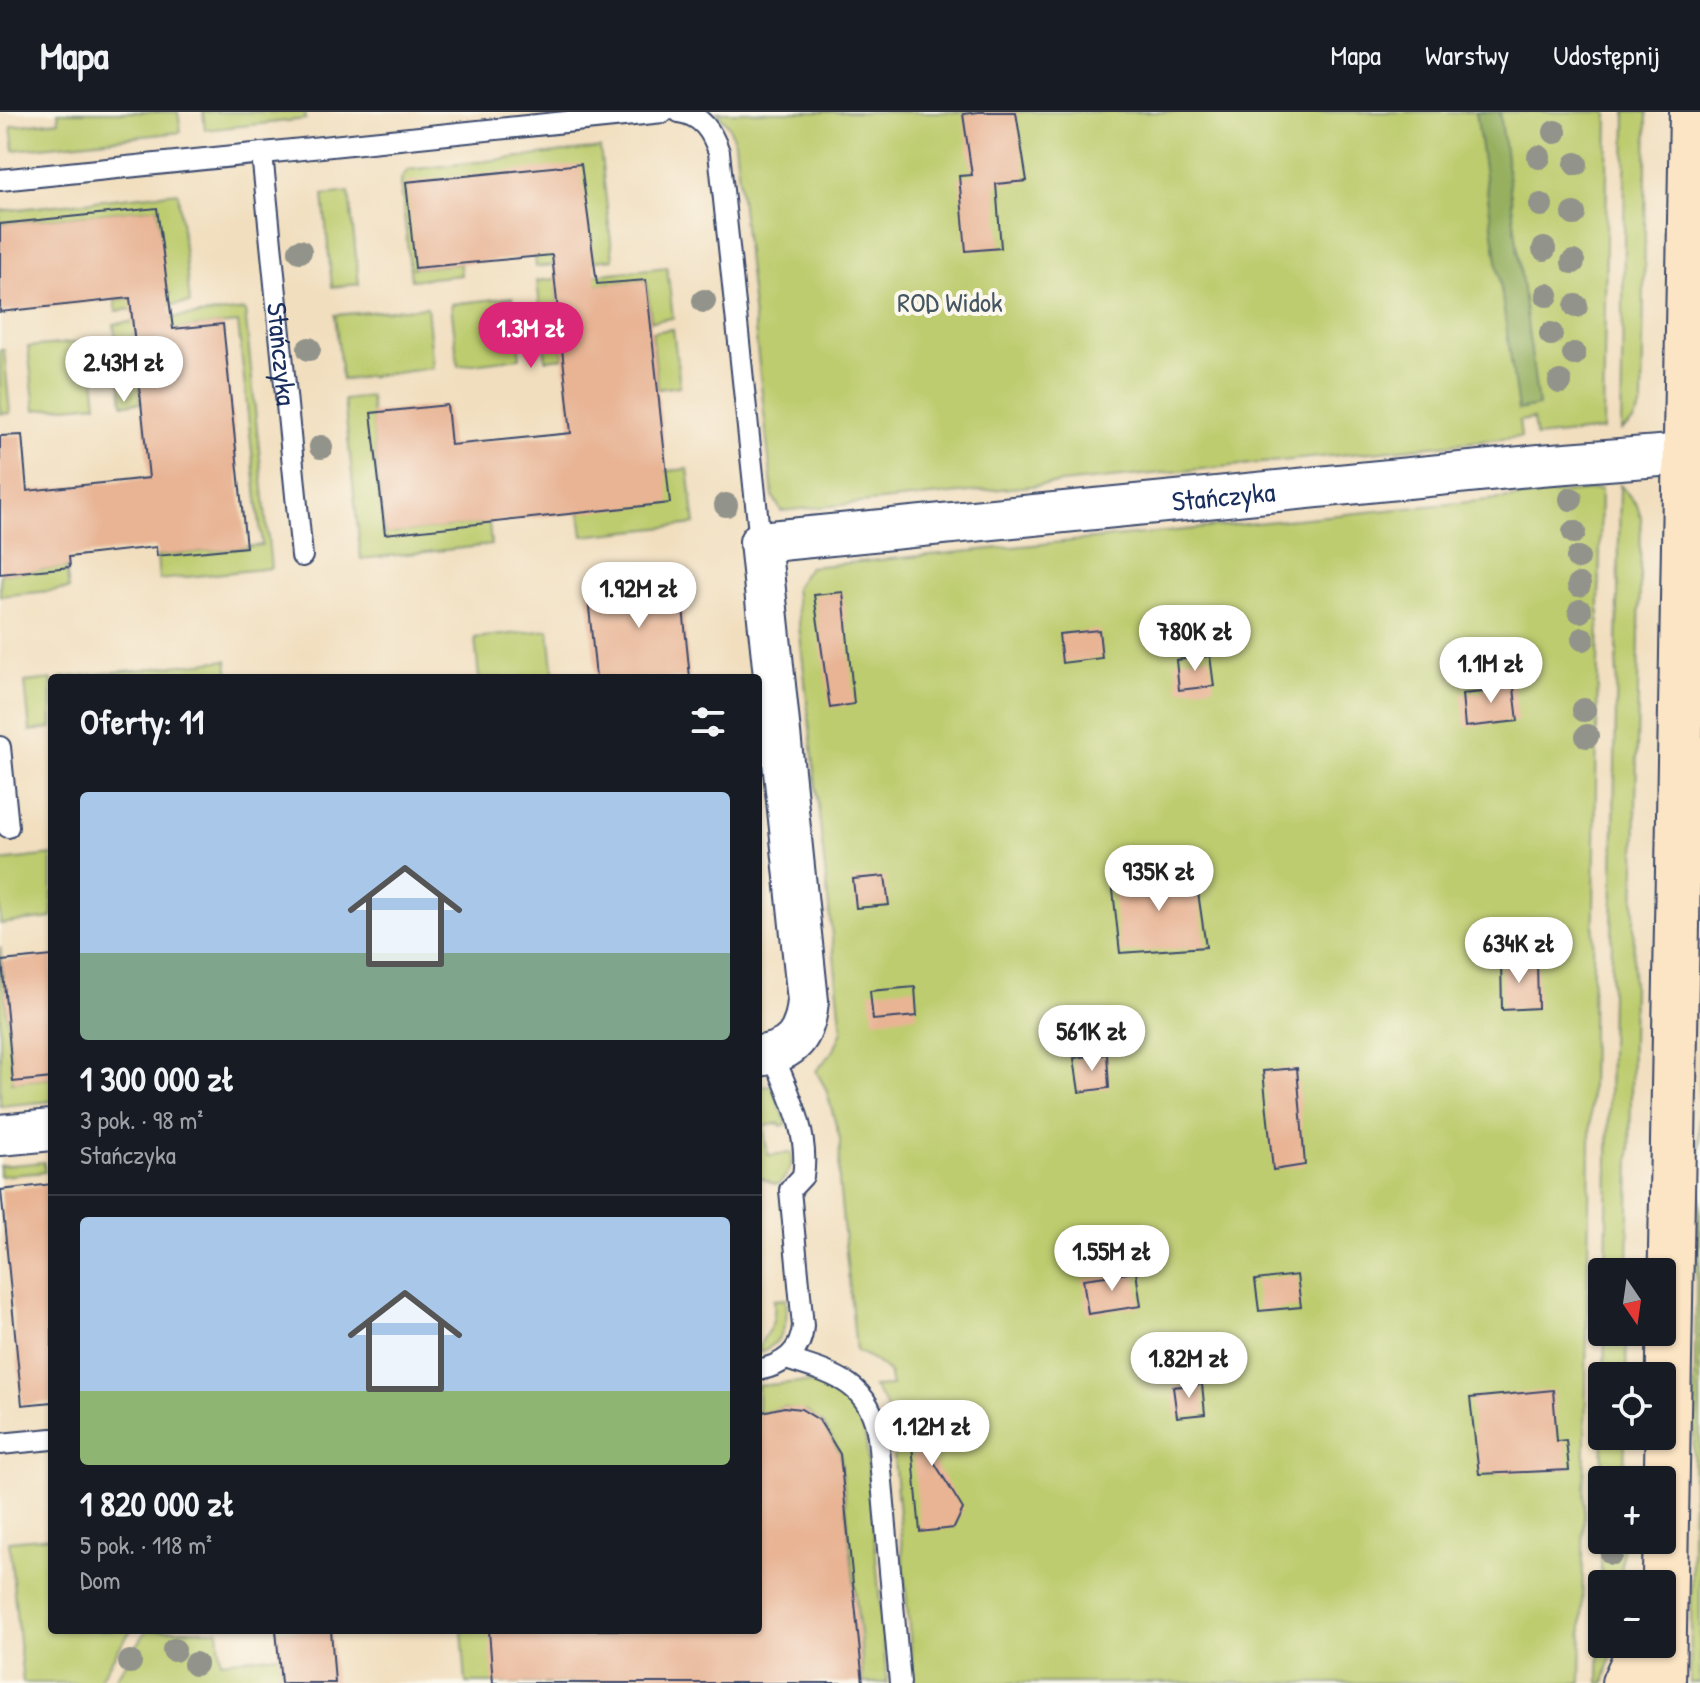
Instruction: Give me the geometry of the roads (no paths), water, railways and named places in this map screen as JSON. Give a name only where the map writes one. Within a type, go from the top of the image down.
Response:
[{"type":"main road","points":[[1664,1570],[1692,112]]},
{"type":"main road","points":[[1624,1683],[1636,1658]]},
{"type":"main road","points":[[1663,1658],[1663,1683]]},
{"type":"street","name":"Stańczyka","points":[[760,542],[1540,465],[1686,454]]},
{"type":"street","points":[[760,542],[808,1001],[806,1022],[801,1032],[789,1046],[765,1055]]},
{"type":"street","points":[[0,1135],[48,1130]]},
{"type":"lane","points":[[0,180],[663,112]]},
{"type":"lane","points":[[679,112],[692,115],[705,124],[719,152],[760,542]]},
{"type":"lane","name":"Stańczyka","points":[[262,153],[302,556]]},
{"type":"lane","points":[[0,747],[8,827]]},
{"type":"lane","points":[[762,1369],[780,1364],[795,1351],[802,1335],[803,1318],[790,1190],[803,1176],[804,1169],[797,1115],[765,1055]]},
{"type":"lane","points":[[786,1359],[833,1373],[860,1394],[873,1414],[878,1437],[900,1683]]},
{"type":"lane","points":[[0,1444],[48,1439]]},
{"type":"park label","name":"ROD Widok","points":[[950,302]]}]
